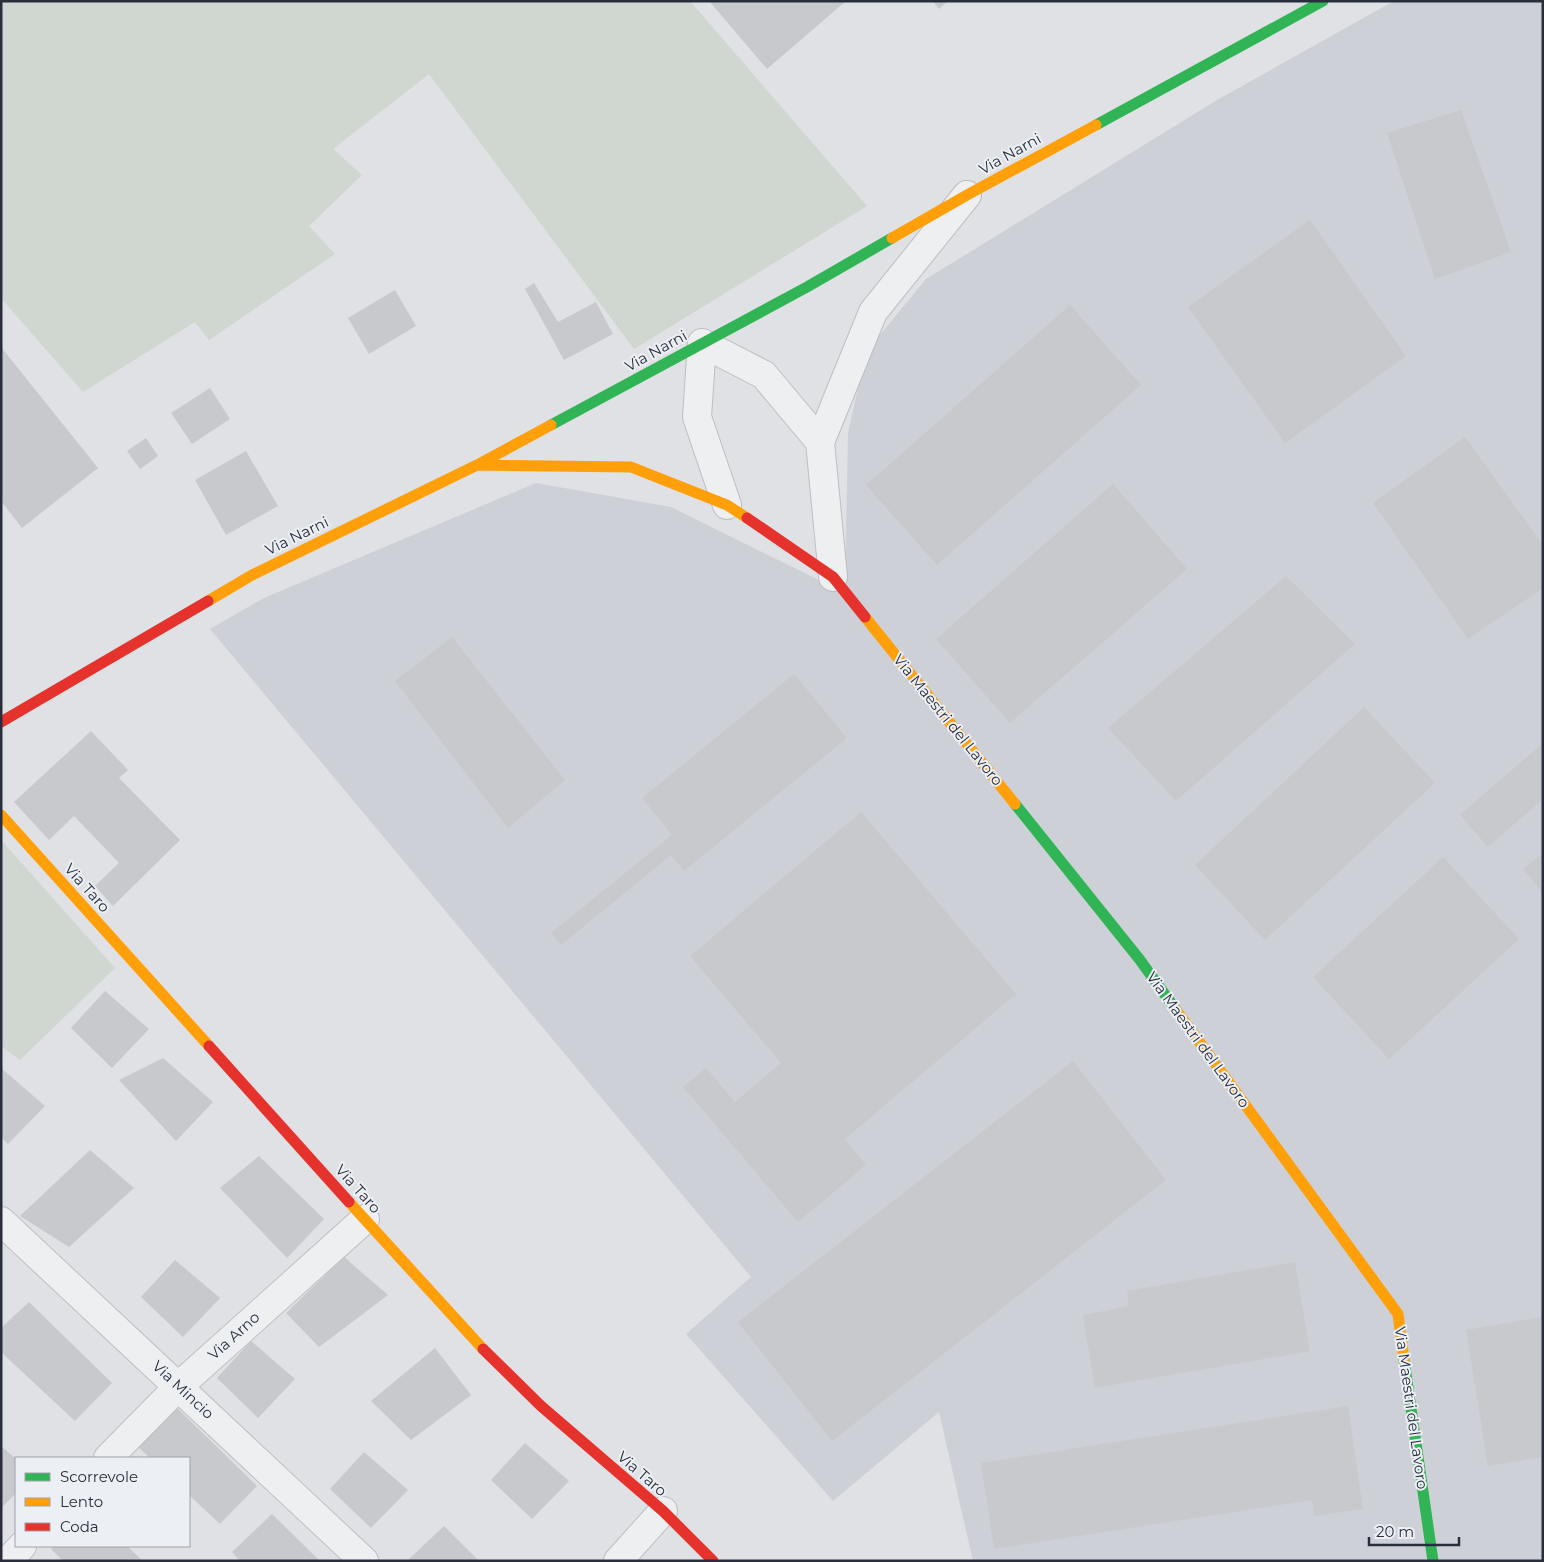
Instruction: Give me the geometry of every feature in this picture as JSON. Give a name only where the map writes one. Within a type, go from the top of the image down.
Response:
[{"type":"street","name":"Via Narni","points":[[1,722],[252,575],[478,465],[807,287],[967,195],[1323,1]]},
{"type":"street","points":[[834,577],[820,442],[872,312],[967,195]]},
{"type":"street","points":[[727,505],[697,417],[702,343],[764,375],[820,442]]},
{"type":"street","name":"Via Maestri del Lavoro","points":[[478,465],[631,467],[727,505],[834,577],[1140,960],[1398,1314],[1433,1561]]},
{"type":"street","name":"Via Taro","points":[[1,815],[470,1336],[541,1406],[663,1511],[714,1561]]},
{"type":"street","name":"Via Arno","points":[[109,1457],[179,1386],[365,1219]]},
{"type":"street","name":"Via Mincio","points":[[1,1221],[364,1561]]},
{"type":"street","points":[[618,1561],[663,1511]]},
{"type":"street","points":[[8,1561],[21,1547]]},
{"type":"shaded area","points":[[1,1],[690,1],[867,206],[634,349],[429,74],[333,149],[362,175],[309,226],[335,254],[209,340],[195,322],[83,392],[1,298]]},
{"type":"shaded area","points":[[1394,1],[1543,1],[1543,1561],[973,1561],[939,1412],[833,1501],[686,1334],[751,1277],[210,629],[264,598],[536,483],[671,507],[845,593],[848,433],[866,352],[926,279],[1217,100]]},
{"type":"shaded area","points":[[1,840],[115,968],[20,1060],[1,1046]]},
{"type":"building","points":[[709,1],[846,1],[767,69]]},
{"type":"building","points":[[933,1],[948,1],[939,9]]},
{"type":"building","points":[[1461,110],[1511,252],[1435,279],[1387,133]]},
{"type":"building","points":[[1310,220],[1406,356],[1285,443],[1188,307]]},
{"type":"building","points":[[534,283],[558,322],[596,302],[613,334],[564,360],[525,289]]},
{"type":"building","points":[[395,290],[416,326],[369,354],[348,318]]},
{"type":"building","points":[[1070,305],[1141,385],[937,565],[866,485]]},
{"type":"building","points":[[1,347],[98,468],[22,528],[1,501]]},
{"type":"building","points":[[210,388],[230,419],[192,444],[171,413]]},
{"type":"building","points":[[1465,437],[1543,545],[1543,588],[1468,639],[1373,503]]},
{"type":"building","points":[[146,438],[158,456],[140,469],[127,451]]},
{"type":"building","points":[[246,451],[278,506],[226,535],[195,480]]},
{"type":"building","points":[[1113,484],[1187,569],[1010,723],[936,639]]},
{"type":"building","points":[[1286,576],[1355,644],[1176,801],[1108,728]]},
{"type":"building","points":[[452,637],[565,780],[508,828],[395,681]]},
{"type":"building","points":[[794,674],[847,738],[684,871],[671,855],[561,945],[551,933],[672,835],[642,798]]},
{"type":"building","points":[[1364,707],[1435,783],[1265,940],[1195,865]]},
{"type":"building","points":[[91,731],[128,770],[119,778],[180,840],[113,906],[95,886],[119,863],[74,816],[49,840],[14,802]]},
{"type":"building","points":[[1543,743],[1543,799],[1488,847],[1460,815]]},
{"type":"building","points":[[861,812],[1016,994],[845,1139],[866,1165],[798,1222],[683,1087],[706,1068],[735,1102],[781,1063],[690,956]]},
{"type":"building","points":[[1543,853],[1543,893],[1523,869]]},
{"type":"building","points":[[1443,857],[1519,939],[1389,1059],[1313,977]]},
{"type":"building","points":[[105,991],[149,1029],[112,1068],[71,1028]]},
{"type":"building","points":[[163,1058],[213,1102],[176,1141],[119,1080]]},
{"type":"building","points":[[1073,1061],[1166,1180],[832,1441],[738,1322]]},
{"type":"building","points":[[1,1068],[45,1106],[8,1144],[1,1137]]},
{"type":"building","points":[[90,1150],[134,1188],[69,1247],[20,1216]]},
{"type":"building","points":[[259,1156],[324,1219],[287,1258],[220,1188]]},
{"type":"building","points":[[344,1257],[388,1295],[319,1347],[286,1313]]},
{"type":"building","points":[[175,1260],[220,1298],[183,1337],[141,1297]]},
{"type":"building","points":[[1295,1262],[1310,1351],[1095,1388],[1083,1315],[1129,1306],[1127,1291]]},
{"type":"building","points":[[29,1302],[112,1383],[75,1421],[1,1352],[1,1328]]},
{"type":"building","points":[[1543,1317],[1543,1457],[1488,1466],[1466,1330]]},
{"type":"building","points":[[251,1341],[295,1379],[258,1418],[217,1378]]},
{"type":"building","points":[[435,1348],[471,1395],[411,1440],[371,1401]]},
{"type":"building","points":[[174,1405],[257,1486],[220,1524],[190,1496],[190,1457],[149,1457],[134,1443]]},
{"type":"building","points":[[1348,1406],[1363,1509],[1314,1516],[1312,1500],[994,1549],[981,1463]]},
{"type":"building","points":[[525,1443],[569,1481],[532,1519],[491,1480]]},
{"type":"building","points":[[1,1446],[15,1458],[15,1494],[1,1508]]},
{"type":"building","points":[[364,1452],[408,1490],[371,1528],[330,1489]]},
{"type":"building","points":[[272,1514],[320,1561],[240,1561],[232,1552]]},
{"type":"building","points":[[444,1526],[479,1561],[407,1561]]},
{"type":"building","points":[[53,1547],[128,1547],[143,1561],[63,1561],[51,1549]]},
{"type":"traffic: fast","points":[[1096,125],[1323,1]]},
{"type":"traffic: fast","points":[[551,425],[807,287],[892,238]]},
{"type":"traffic: fast","points":[[1015,804],[1140,960],[1176,1010]]},
{"type":"traffic: fast","points":[[1404,1360],[1433,1561]]},
{"type":"traffic: slow","points":[[892,238],[1096,125]]},
{"type":"traffic: slow","points":[[208,601],[252,575],[477,465],[551,425]]},
{"type":"traffic: slow","points":[[477,465],[631,467],[727,505],[747,518]]},
{"type":"traffic: slow","points":[[865,617],[1015,804]]},
{"type":"traffic: slow","points":[[1,815],[209,1046]]},
{"type":"traffic: slow","points":[[1176,1010],[1398,1314],[1404,1360]]},
{"type":"traffic: slow","points":[[349,1202],[483,1349]]},
{"type":"traffic: jam","points":[[747,518],[833,577],[865,617]]},
{"type":"traffic: jam","points":[[1,722],[208,601]]},
{"type":"traffic: jam","points":[[209,1046],[349,1202]]},
{"type":"traffic: jam","points":[[483,1349],[541,1406],[663,1511],[713,1561]]}]
